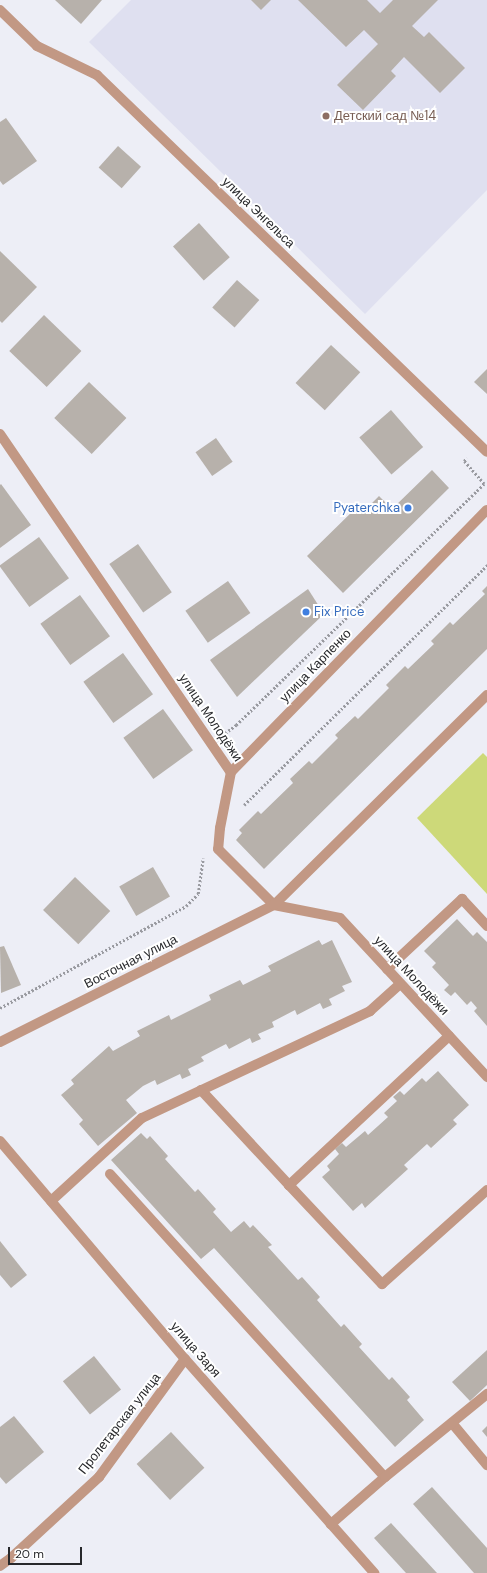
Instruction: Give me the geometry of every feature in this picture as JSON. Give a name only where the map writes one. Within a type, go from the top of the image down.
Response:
[{"type":"street","name":"улица Энгельса","points":[[0,10],[37,46],[96,75],[487,452]]},
{"type":"street","name":"улица Молодёжи","points":[[0,434],[231,772],[218,849],[274,905],[340,918],[487,1077]]},
{"type":"street","name":"улица Карпенко","points":[[231,772],[487,510]]},
{"type":"street","name":"Восточная улица","points":[[0,1042],[274,905],[485,700]]},
{"type":"street","points":[[387,970],[462,899],[487,926]]},
{"type":"street","points":[[51,1201],[142,1118],[370,1011],[400,984]]},
{"type":"street","points":[[289,1184],[449,1036]]},
{"type":"street","points":[[201,1090],[382,1284],[487,1190]]},
{"type":"street","name":"улица Заря","points":[[0,1141],[185,1360],[374,1573]]},
{"type":"street","points":[[110,1174],[385,1477]]},
{"type":"street","name":"Пролетарская улица","points":[[0,1566],[11,1558],[99,1477],[185,1360]]},
{"type":"street","points":[[331,1524],[385,1477],[487,1394]]},
{"type":"street","points":[[452,1423],[487,1465]]},
{"type":"path","points":[[243,806],[487,565]]},
{"type":"path","points":[[0,1008],[186,906]]},
{"type":"shaded area","name":"Детский сад №14","points":[[131,0],[487,0],[487,190],[365,314],[89,42]]},
{"type":"green space","points":[[483,753],[487,757],[487,894],[417,818]]},
{"type":"building","points":[[55,0],[102,0],[81,24]]},
{"type":"building","points":[[251,0],[271,0],[261,10]]},
{"type":"building","points":[[298,0],[367,0],[380,13],[393,0],[438,0],[412,26],[424,37],[429,32],[465,68],[440,93],[404,57],[391,71],[396,76],[363,110],[337,85],[378,44],[364,30],[346,47]]},
{"type":"building","points":[[6,118],[37,161],[3,185],[0,181],[0,122]]},
{"type":"building","points":[[118,146],[141,167],[122,188],[99,168]]},
{"type":"building","points":[[199,223],[230,257],[204,281],[173,246]]},
{"type":"building","points":[[0,251],[37,287],[2,323],[0,321]]},
{"type":"building","points":[[237,280],[259,300],[235,328],[212,307]]},
{"type":"building","points":[[44,315],[81,351],[47,387],[9,351]]},
{"type":"building","points":[[331,345],[360,372],[325,410],[296,383]]},
{"type":"building","points":[[487,369],[487,394],[474,382]]},
{"type":"building","points":[[89,382],[126,418],[92,454],[54,418]]},
{"type":"building","points":[[391,410],[423,447],[391,475],[359,438]]},
{"type":"building","points":[[216,438],[233,462],[212,476],[196,452]]},
{"type":"building","points":[[432,470],[449,488],[343,593],[307,556],[359,505],[364,511],[379,496],[392,509]]},
{"type":"building","points":[[1,484],[31,525],[0,548],[0,485]]},
{"type":"building","points":[[39,537],[69,578],[29,607],[0,565]]},
{"type":"building","points":[[138,544],[172,592],[143,612],[109,564]]},
{"type":"building","points":[[228,581],[250,613],[208,643],[185,611]]},
{"type":"building","points":[[487,586],[487,649],[264,869],[236,840],[242,833],[239,830],[258,811],[261,814],[293,783],[290,779],[309,761],[312,764],[338,738],[335,735],[355,716],[358,719],[389,688],[386,685],[405,666],[408,669],[434,644],[431,641],[450,622],[453,625],[485,594],[482,591]]},
{"type":"building","points":[[308,589],[324,614],[237,697],[210,660]]},
{"type":"building","points":[[80,595],[110,636],[70,665],[40,624]]},
{"type":"building","points":[[123,653],[153,694],[113,723],[83,682]]},
{"type":"building","points":[[163,709],[193,750],[153,779],[123,738]]},
{"type":"building","points":[[153,867],[170,896],[136,916],[119,887]]},
{"type":"building","points":[[75,877],[110,911],[78,944],[43,910]]},
{"type":"building","points":[[457,919],[473,936],[477,932],[487,942],[487,1026],[474,1011],[477,1008],[471,1001],[467,1005],[455,992],[451,996],[444,990],[449,985],[432,967],[436,963],[424,951]]},
{"type":"building","points":[[319,940],[322,945],[332,940],[352,982],[342,986],[345,991],[329,999],[332,1005],[323,1009],[320,1003],[297,1015],[295,1010],[272,1022],[274,1027],[258,1034],[261,1039],[252,1043],[250,1038],[229,1049],[226,1044],[201,1057],[204,1061],[188,1069],[191,1075],[182,1079],[180,1074],[157,1085],[155,1080],[143,1086],[126,1100],[137,1113],[98,1146],[79,1124],[83,1120],[61,1095],[74,1084],[71,1080],[109,1046],[113,1051],[140,1036],[137,1031],[169,1015],[171,1020],[211,1000],[209,995],[240,980],[243,985],[271,971],[268,966]]},
{"type":"building","points":[[4,946],[21,985],[1,993],[0,947]]},
{"type":"building","points":[[438,1071],[469,1105],[453,1120],[457,1124],[431,1148],[427,1144],[404,1165],[408,1169],[365,1208],[362,1203],[353,1211],[322,1177],[330,1170],[327,1166],[339,1154],[335,1149],[342,1143],[346,1147],[365,1131],[368,1135],[388,1117],[384,1113],[397,1101],[393,1097],[400,1091],[404,1095],[422,1078],[426,1082]]},
{"type":"building","points":[[141,1133],[147,1139],[150,1136],[168,1156],[165,1159],[195,1192],[198,1189],[216,1209],[213,1212],[231,1232],[244,1221],[250,1228],[253,1225],[272,1245],[268,1247],[298,1280],[302,1277],[320,1297],[317,1300],[341,1327],[344,1324],[362,1344],[359,1347],[389,1380],[392,1377],[410,1397],[407,1400],[424,1420],[395,1447],[214,1248],[201,1259],[111,1160]]},
{"type":"building","points":[[0,1241],[27,1275],[11,1288],[0,1275]]},
{"type":"building","points":[[487,1350],[487,1385],[470,1401],[452,1382]]},
{"type":"building","points":[[94,1356],[121,1389],[90,1415],[63,1381]]},
{"type":"building","points":[[14,1416],[44,1452],[6,1484],[0,1477],[0,1427]]},
{"type":"building","points":[[487,1426],[487,1437],[482,1431]]},
{"type":"building","points":[[171,1432],[204,1468],[170,1500],[137,1464]]},
{"type":"building","points":[[432,1487],[487,1548],[487,1573],[474,1573],[413,1504]]},
{"type":"building","points":[[391,1523],[437,1573],[406,1573],[374,1538]]},
{"type":"place","name":"Детский сад №14","points":[[326,116]]},
{"type":"place","name":"Pyaterchka","points":[[408,508]]},
{"type":"place","name":"Fix Price","points":[[306,612]]}]
